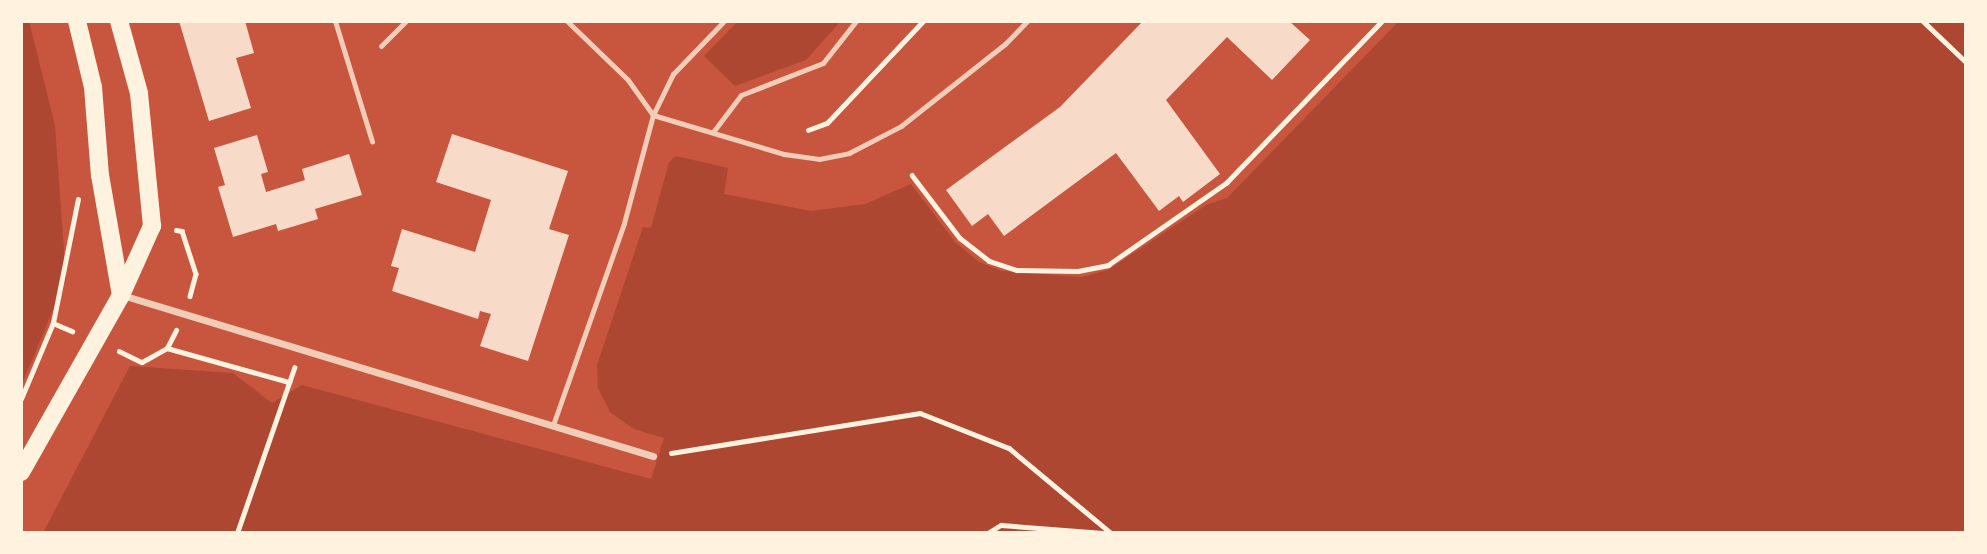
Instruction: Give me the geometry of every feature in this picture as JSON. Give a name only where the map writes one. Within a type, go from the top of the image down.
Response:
[{"type":"main road","points":[[77,21],[93,87],[100,175],[121,295]]},
{"type":"main road","points":[[21,472],[121,295],[152,226],[139,93],[119,21]]},
{"type":"street","points":[[121,295],[653,456]]},
{"type":"lane","points":[[335,21],[372,141]]},
{"type":"lane","points":[[381,46],[405,21]]},
{"type":"lane","points":[[567,21],[628,80],[653,115],[784,154],[819,159],[849,153],[901,126],[1005,44],[1027,21]]},
{"type":"lane","points":[[553,425],[624,223],[653,115],[673,74],[724,21]]},
{"type":"lane","points":[[713,132],[741,95],[823,63],[856,21]]},
{"type":"path","points":[[808,130],[827,123],[923,21]]},
{"type":"path","points":[[912,175],[960,238],[989,261],[1017,270],[1078,271],[1108,265],[1226,183],[1382,21]]},
{"type":"path","points":[[1923,21],[1966,62]]},
{"type":"path","points":[[21,399],[53,323],[142,362],[167,348],[289,382]]},
{"type":"path","points":[[237,533],[300,349]]},
{"type":"path","points":[[653,456],[920,413],[1009,448],[1111,533]]},
{"type":"path","points":[[988,533],[1001,525],[1104,533]]},
{"type":"shaded area","points":[[21,21],[29,21],[55,126],[66,279],[21,386]]},
{"type":"shaded area","points":[[738,21],[841,21],[806,60],[735,86],[704,56]]},
{"type":"shaded area","points":[[1399,21],[1966,21],[1966,533],[43,533],[130,366],[233,373],[272,403],[302,385],[651,479],[664,438],[634,429],[610,412],[598,388],[597,365],[643,227],[651,228],[669,162],[676,156],[728,168],[724,194],[811,211],[865,204],[911,184],[955,242],[979,262],[1002,271],[1082,277],[1108,270],[1206,205],[1227,198]]},
{"type":"building","points":[[179,21],[245,21],[254,53],[236,58],[251,108],[209,121]]},
{"type":"building","points":[[1143,21],[1289,21],[1310,40],[1272,80],[1227,37],[1166,100],[1220,174],[1183,202],[1179,196],[1159,211],[1116,153],[1004,236],[988,214],[972,226],[946,190],[1060,107]]},
{"type":"building","points":[[452,134],[568,171],[549,229],[569,235],[528,361],[480,346],[491,314],[480,311],[478,319],[392,291],[399,268],[391,266],[402,229],[475,252],[491,200],[436,182]]},
{"type":"building","points":[[257,135],[268,172],[261,174],[266,192],[305,180],[302,169],[349,154],[362,195],[315,209],[318,219],[278,231],[276,224],[233,237],[218,187],[225,185],[214,148]]}]
